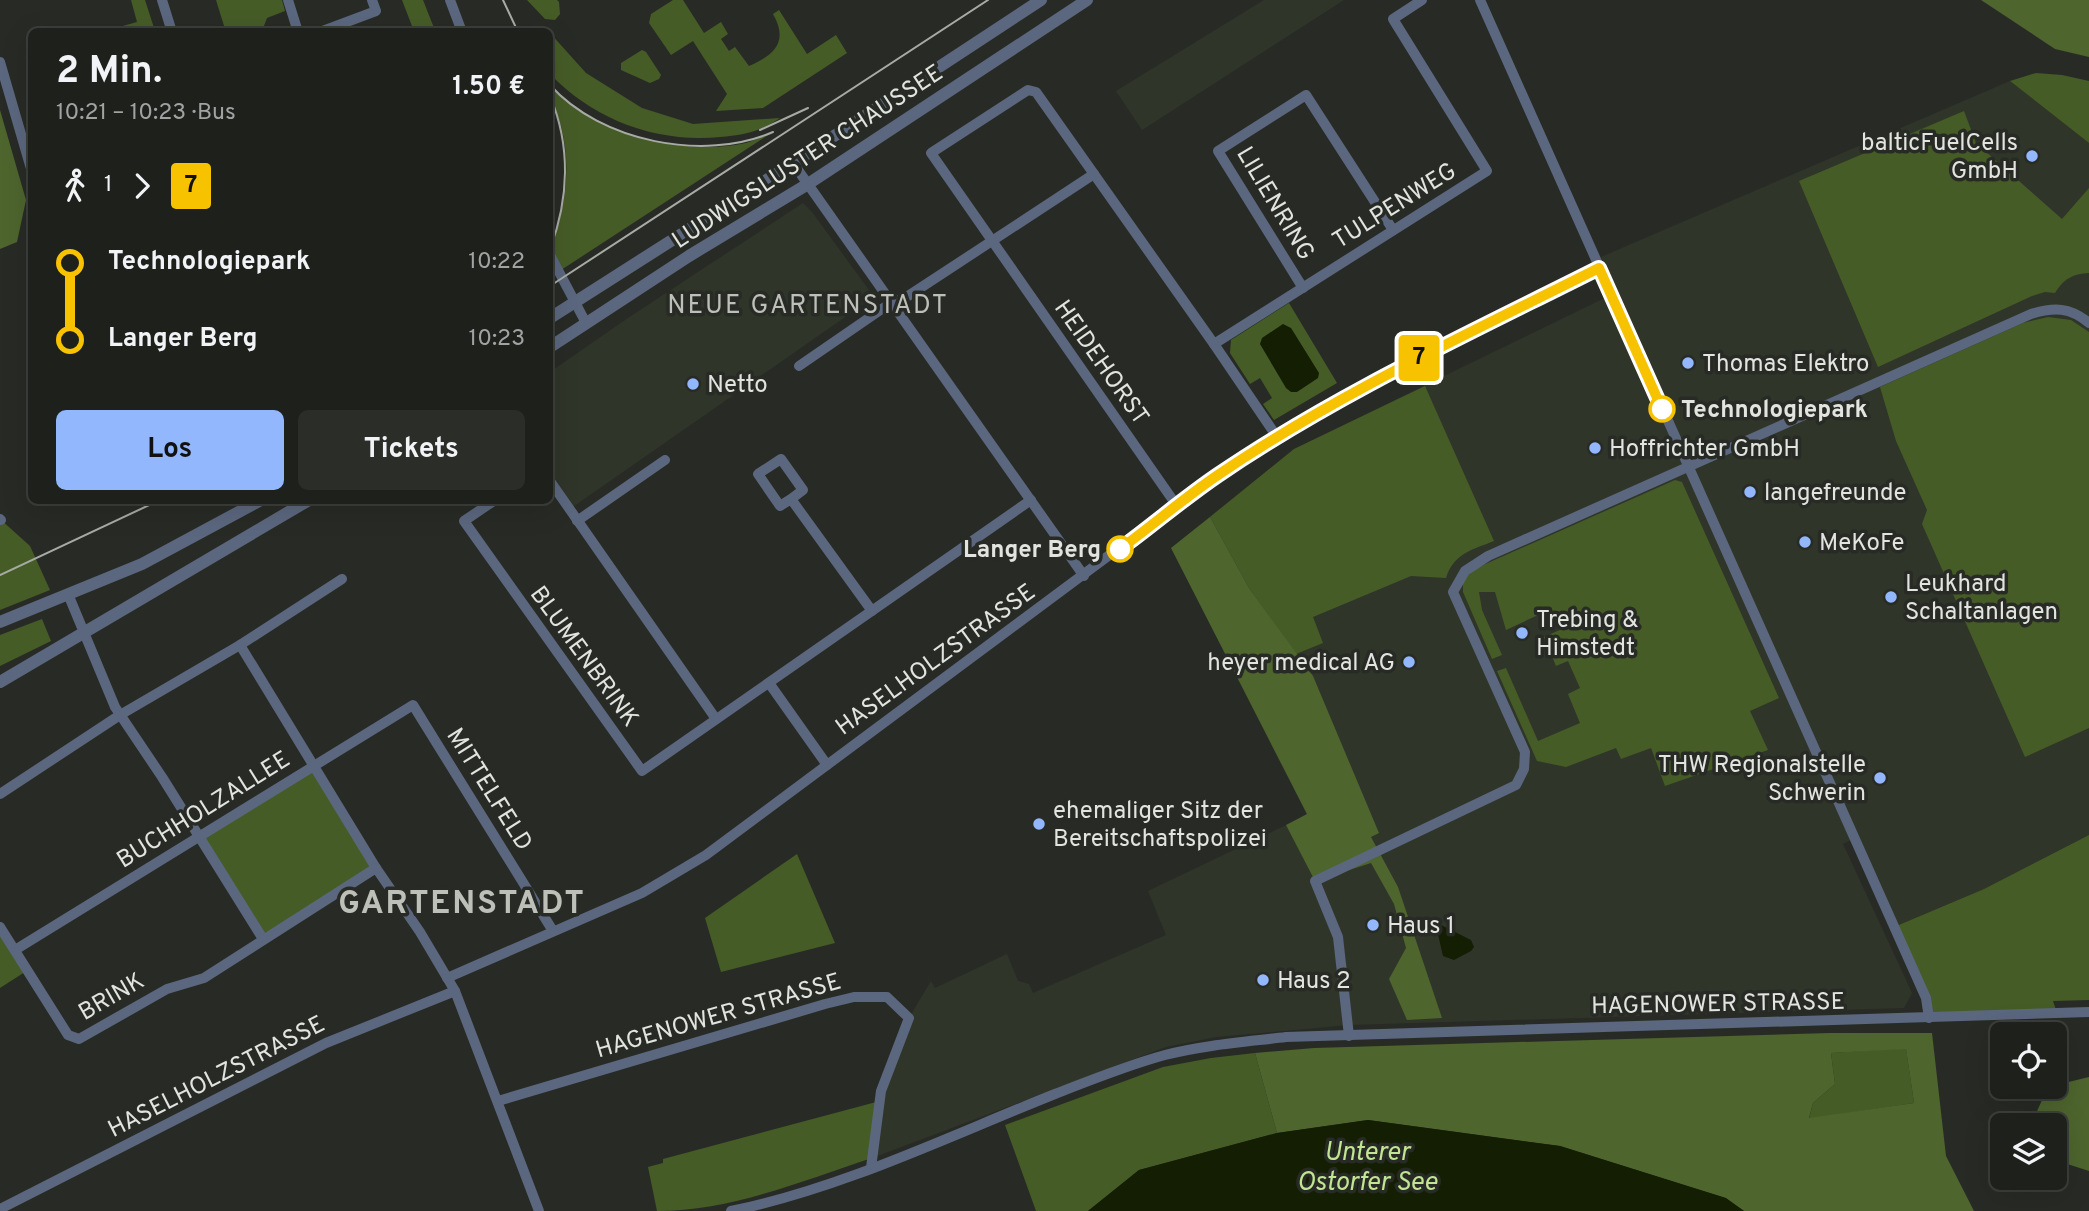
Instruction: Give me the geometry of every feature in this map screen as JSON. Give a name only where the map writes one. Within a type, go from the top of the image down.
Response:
[{"type":"street","points":[[162,0],[171,28]]},
{"type":"street","points":[[288,0],[297,28]]},
{"type":"street","points":[[331,28],[376,11],[372,0]]},
{"type":"street","points":[[450,0],[460,28]]},
{"type":"street","name":"LUDWIGSLUSTER CHAUSSEE","points":[[553,316],[1041,0]]},
{"type":"street","name":"LUDWIGSLUSTER CHAUSSEE","points":[[553,345],[689,256],[808,184],[1087,0]]},
{"type":"street","name":"TULPENWEG","points":[[1214,344],[1487,171],[1393,19],[1422,0]]},
{"type":"street","points":[[1480,0],[1687,466],[1823,763],[1926,998],[1929,1018]]},
{"type":"street","points":[[0,61],[28,158]]},
{"type":"street","name":"HEIDEHORST","points":[[1177,506],[931,153],[1028,90],[1036,92],[1214,344]]},
{"type":"street","name":"LILIENRING","points":[[1303,288],[1218,150],[1307,95],[1393,230]]},
{"type":"street","points":[[793,163],[1084,576]]},
{"type":"street","points":[[799,366],[892,302],[905,298],[1094,174]]},
{"type":"street","points":[[553,261],[586,323]]},
{"type":"street","name":"HASELHOLZSTRASSE","points":[[447,978],[642,893],[706,855],[1217,475],[1277,437],[1410,363],[1599,268]]},
{"type":"street","points":[[1349,1035],[1338,937],[1315,881],[1516,785],[1524,769],[1525,752],[1453,592],[1465,571],[1488,556],[2031,314],[2058,308],[2068,310],[2089,323]]},
{"type":"street","points":[[1214,344],[1277,437]]},
{"type":"street","points":[[782,459],[803,490],[791,499],[780,506],[758,474],[782,459]]},
{"type":"street","points":[[577,522],[665,460]]},
{"type":"street","points":[[553,486],[716,719]]},
{"type":"street","points":[[791,499],[872,611]]},
{"type":"street","points":[[827,765],[769,683],[1031,500]]},
{"type":"street","points":[[0,622],[142,564],[254,504]]},
{"type":"street","points":[[0,682],[303,504]]},
{"type":"street","name":"BLUMENBRINK","points":[[489,504],[464,521],[642,771],[769,683]]},
{"type":"street","points":[[0,794],[120,715],[240,645],[342,579]]},
{"type":"street","points":[[68,594],[120,715],[263,939]]},
{"type":"street","points":[[240,645],[312,766],[455,991],[539,1211]]},
{"type":"street","name":"BUCHHOLZALLEE","points":[[15,950],[413,705]]},
{"type":"street","name":"MITTELFELD","points":[[413,705],[553,931]]},
{"type":"street","name":"BRINK","points":[[15,950],[68,1035],[79,1039],[167,989],[204,978],[376,868]]},
{"type":"street","points":[[0,927],[15,950]]},
{"type":"street","name":"HASELHOLZSTRASSE","points":[[0,1209],[326,1043],[455,991]]},
{"type":"street","name":"HAGENOWER STRASSE","points":[[498,1101],[825,1004],[854,998],[887,998],[909,1018],[881,1091],[871,1168]]},
{"type":"street","name":"HAGENOWER STRASSE","points":[[731,1211],[811,1189],[871,1168],[1081,1084],[1164,1055],[1220,1045],[1286,1037],[2089,1012]]},
{"type":"shaded area","points":[[1264,0],[1344,0],[1142,130],[1116,91]]},
{"type":"shaded area","points":[[2010,81],[2089,143],[2089,835],[1984,889],[1894,927],[1855,838],[1843,844],[1912,993],[1904,1008],[1349,1025],[1216,1037],[1166,1047],[872,1158],[881,1091],[909,1018],[931,981],[935,988],[1007,954],[1018,981],[1029,984],[1033,993],[1166,935],[1148,891],[1307,815],[1171,548],[1294,449],[1615,293],[1601,257]]},
{"type":"shaded area","points":[[803,203],[874,297],[567,511],[553,489],[553,370]]},
{"type":"green space","points":[[131,0],[145,0],[154,28],[116,28],[137,22]]},
{"type":"green space","points":[[216,0],[282,0],[285,11],[267,18],[263,28],[225,28]]},
{"type":"green space","points":[[402,0],[423,0],[434,28],[404,28],[412,26]]},
{"type":"green space","points":[[527,0],[557,0],[560,14],[555,20],[545,19]]},
{"type":"green space","points":[[673,0],[683,0],[704,33],[721,22],[728,34],[721,39],[729,51],[735,47],[749,66],[766,57],[776,46],[780,32],[773,14],[779,10],[807,54],[836,35],[847,53],[763,108],[716,111],[727,94],[693,41],[671,55],[649,23],[651,14]]},
{"type":"green space","points":[[1981,0],[2089,0],[2089,57],[2055,49]]},
{"type":"green space","points":[[553,36],[586,73],[642,108],[693,124],[780,118],[765,127],[736,135],[696,138],[673,136],[650,132],[606,116],[567,90],[553,77]]},
{"type":"green space","points":[[642,50],[661,75],[650,83],[621,70],[621,63]]},
{"type":"green space","points":[[2036,73],[2089,81],[2089,143],[2010,81]]},
{"type":"green space","points":[[553,88],[568,102],[614,128],[668,143],[695,147],[746,143],[776,130],[558,272],[553,261],[553,240],[563,204],[566,173],[561,126],[553,104]]},
{"type":"green space","points":[[0,110],[26,200],[17,242],[0,249]]},
{"type":"green space","points":[[1964,111],[1976,143],[2062,219],[2089,188],[2089,273],[2069,278],[2055,293],[2045,292],[2032,296],[1878,367],[1799,181]]},
{"type":"green space","points":[[1289,303],[1337,383],[1274,420],[1263,404],[1272,398],[1260,378],[1250,384],[1230,353],[1231,340]]},
{"type":"green space","points":[[2048,317],[2071,320],[2089,332],[2089,728],[2025,757],[1922,524],[1927,510],[1896,441],[1880,387],[2023,323]]},
{"type":"green space","points":[[1425,386],[1494,541],[1459,558],[1446,578],[1411,576],[1313,617],[1323,643],[1296,654],[1249,588],[1210,517],[1294,449]]},
{"type":"green space","points":[[1675,480],[1682,482],[1779,698],[1750,711],[1768,750],[1665,786],[1651,748],[1621,759],[1616,748],[1566,767],[1537,761],[1497,671],[1506,668],[1538,741],[1580,723],[1568,694],[1580,688],[1568,661],[1556,666],[1544,637],[1562,629],[1551,609],[1506,630],[1495,592],[1479,592],[1482,610],[1502,655],[1492,659],[1463,592],[1463,581],[1472,570]]},
{"type":"green space","points":[[1210,517],[1249,588],[1313,676],[1379,833],[1371,837],[1398,887],[1442,1018],[1407,1020],[1389,979],[1406,948],[1394,904],[1371,863],[1315,881],[1286,825],[1307,814],[1171,548]]},
{"type":"green space","points":[[0,519],[30,546],[50,590],[0,610]]},
{"type":"green space","points":[[42,619],[51,641],[0,666],[0,635]]},
{"type":"green space","points":[[312,766],[376,868],[263,939],[199,837]]},
{"type":"green space","points":[[2089,835],[2089,1000],[2053,1001],[2057,1013],[1929,1018],[1894,927],[1984,889]]},
{"type":"green space","points":[[797,854],[835,943],[721,972],[705,918]]},
{"type":"green space","points":[[0,932],[28,970],[0,988]]},
{"type":"green space","points":[[1830,1033],[1932,1033],[1946,1156],[1974,1211],[1744,1211],[1725,1198],[1560,1146],[1368,1120],[1277,1133],[1255,1053],[1314,1048]],"holes":[[[1906,1049],[1914,1103],[1809,1118],[1813,1103],[1835,1084],[1831,1053]]]},
{"type":"green space","points":[[1906,1048],[1914,1103],[1809,1119],[1813,1103],[1835,1084],[1831,1053]]},
{"type":"green space","points":[[1255,1053],[1277,1133],[1139,1170],[1088,1211],[1036,1211],[1005,1125],[1163,1067]]},
{"type":"green space","points":[[2089,1077],[2089,1171],[2067,1164],[2067,1113],[2036,1113],[2043,1099],[2067,1099],[2067,1082]]},
{"type":"green space","points":[[880,1101],[872,1158],[739,1200],[685,1210],[657,1211],[648,1167],[663,1163],[663,1159]]},
{"type":"water","points":[[1283,324],[1291,328],[1319,373],[1318,378],[1297,392],[1286,388],[1260,344],[1262,338]]},
{"type":"water","points":[[1439,924],[1471,940],[1474,947],[1454,960],[1443,956],[1437,930]]},
{"type":"water","name":"Unterer Ostorfer See","points":[[1368,1120],[1560,1146],[1726,1198],[1744,1211],[1088,1211],[1139,1170],[1277,1133]]},
{"type":"tram line","points":[[503,0],[516,28]]},
{"type":"tram line","points":[[553,284],[988,0]]},
{"type":"tram line","points":[[553,88],[571,105],[597,121],[625,133],[655,141],[716,145],[746,141],[773,132]]},
{"type":"tram line","points":[[553,104],[562,134],[565,172],[561,211],[553,240]]},
{"type":"tram line","points":[[760,130],[808,108]]},
{"type":"tram line","points":[[0,575],[151,504]]},
{"type":"bus line","name":"7","points":[[1120,549],[1217,475],[1277,437],[1410,363],[1599,268],[1662,409]]},
{"type":"place","name":"balticFuelCells GmbH","points":[[2032,156]]},
{"type":"place","name":"Thomas Elektro","points":[[1688,363]]},
{"type":"place","name":"Netto","points":[[693,384]]},
{"type":"place","name":"Technologiepark","points":[[1662,409]]},
{"type":"place","name":"Hoffrichter GmbH","points":[[1595,448]]},
{"type":"place","name":"langefreunde","points":[[1750,492]]},
{"type":"place","name":"MeKoFe","points":[[1805,542]]},
{"type":"place","name":"Langer Berg","points":[[1120,549]]},
{"type":"place","name":"Leukhard Schaltanlagen","points":[[1891,597]]},
{"type":"place","name":"Trebing & Himstedt","points":[[1522,633]]},
{"type":"place","name":"heyer medical AG","points":[[1409,662]]},
{"type":"place","name":"THW Regionalstelle Schwerin","points":[[1880,778]]},
{"type":"place","name":"ehemaliger Sitz der Bereitschaftspolizei","points":[[1039,824]]},
{"type":"place","name":"Haus 1","points":[[1373,925]]},
{"type":"place","name":"Haus 2","points":[[1263,980]]},
{"type":"district","name":"NEUE GARTENSTADT","points":[[808,304]]},
{"type":"district","name":"GARTENSTADT","points":[[462,902]]}]
